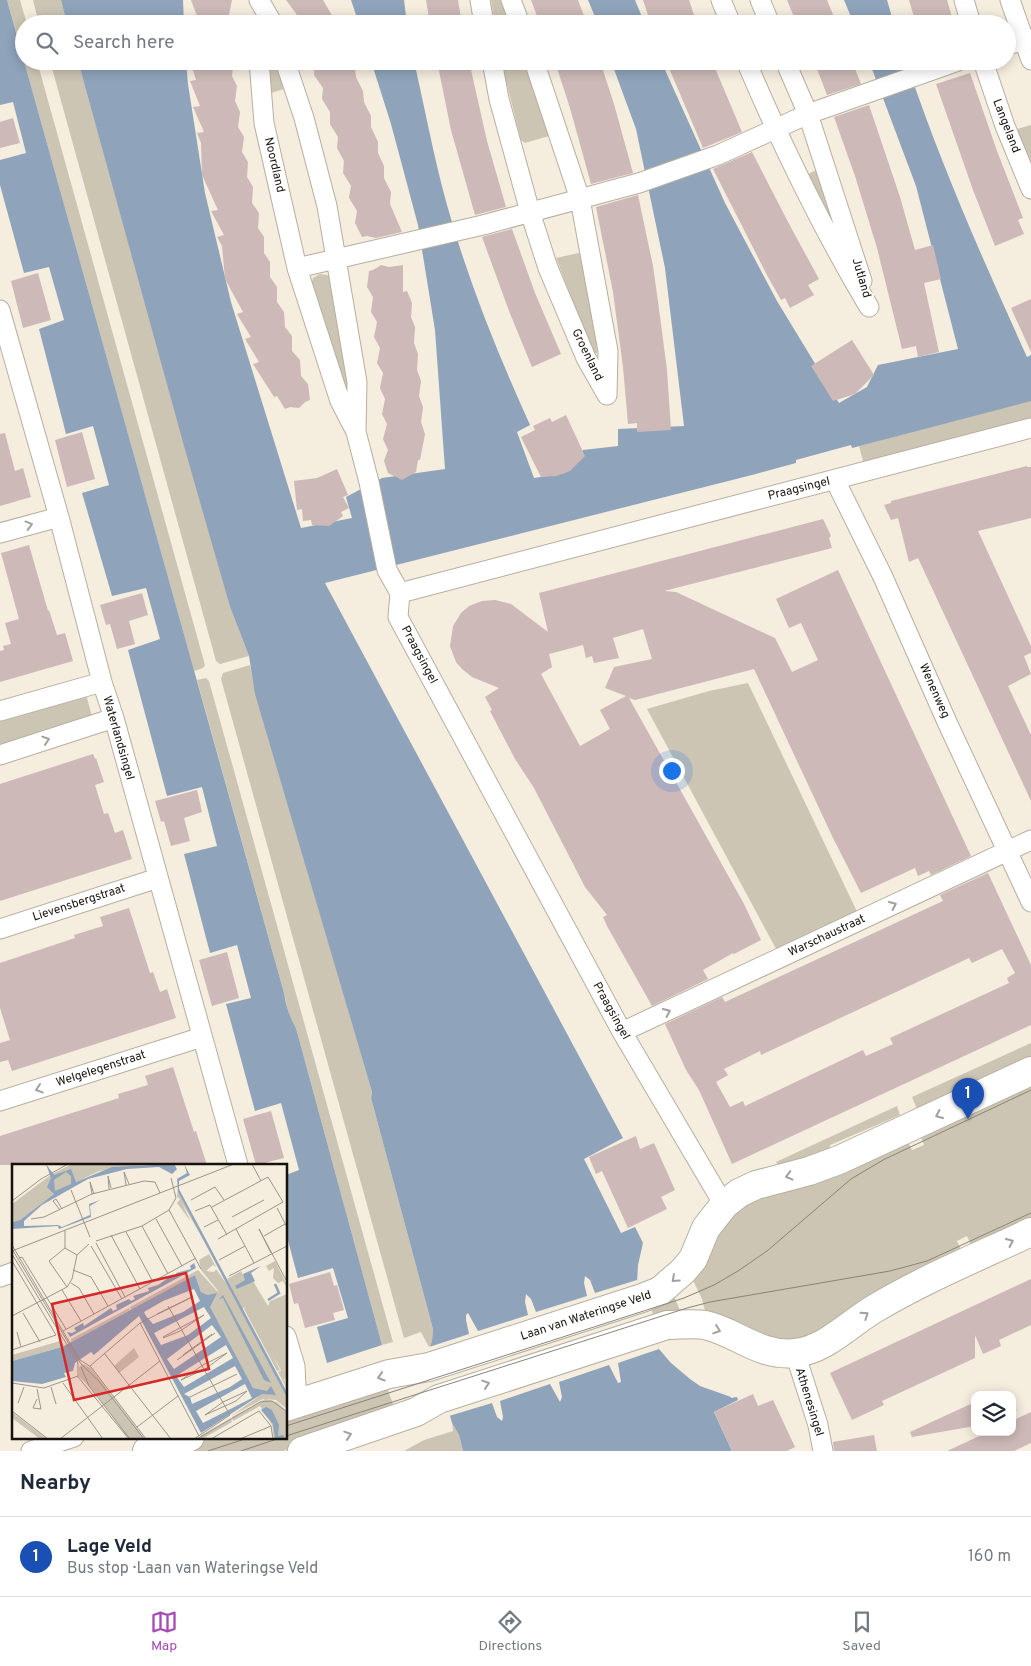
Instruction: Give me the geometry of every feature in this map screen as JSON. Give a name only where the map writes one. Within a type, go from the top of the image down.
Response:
[{"type":"street","points":[[257,15],[259,0]]},
{"type":"street","points":[[259,0],[268,15]]},
{"type":"street","points":[[480,0],[482,15]]},
{"type":"street","points":[[511,0],[517,15]]},
{"type":"street","points":[[721,0],[727,15]]},
{"type":"street","points":[[760,0],[766,15]]},
{"type":"street","points":[[964,0],[969,15]]},
{"type":"street","points":[[1010,0],[1014,15]]},
{"type":"street","points":[[1016,22],[1021,41],[1031,60]]},
{"type":"street","name":"Noordland","points":[[260,70],[264,123],[297,268],[340,401],[356,432],[369,482],[387,570],[400,593]]},
{"type":"street","name":"Noordland","points":[[288,70],[304,118],[327,206],[337,259],[357,382],[356,432]]},
{"type":"street","name":"Groenland","points":[[494,70],[499,99],[530,212],[548,268],[586,358],[607,394],[608,350],[580,198],[537,70]]},
{"type":"street","name":"Jutland","points":[[750,70],[775,128],[838,254],[869,307],[852,248],[808,114],[789,70]]},
{"type":"street","points":[[297,268],[484,226],[638,183],[718,155],[808,114],[935,70]]},
{"type":"street","name":"Langeland","points":[[986,70],[1005,126],[1031,190]]},
{"type":"street","name":"Waterlandsingel","points":[[0,310],[7,360],[59,517],[102,682],[114,718],[238,1164]]},
{"type":"street","name":"Praagsingel","points":[[724,1205],[622,1032],[398,616],[400,593],[1031,428]]},
{"type":"street","name":"Wenenweg","points":[[836,480],[883,577],[1031,902]]},
{"type":"street","points":[[0,533],[59,517]]},
{"type":"street","points":[[0,711],[102,682]]},
{"type":"street","points":[[0,755],[114,718]]},
{"type":"street","name":"Warschaustraat","points":[[622,1032],[1031,840]]},
{"type":"street","name":"Lievensbergstraat","points":[[0,929],[158,878]]},
{"type":"street","name":"Welgelegenstraat","points":[[0,1102],[202,1037]]},
{"type":"street","name":"Laan van Wateringse Veld","points":[[293,1404],[389,1374],[429,1367],[660,1291],[683,1271],[693,1258],[706,1228],[724,1205],[739,1193],[756,1185],[809,1171],[839,1160],[1031,1071]]},
{"type":"street","points":[[311,1450],[416,1412],[439,1399],[667,1325],[704,1325],[770,1352],[795,1353],[822,1344],[874,1309],[930,1279],[1031,1232]]},
{"type":"street","points":[[0,1277],[12,1273]]},
{"type":"street","points":[[288,1352],[290,1367],[296,1386],[293,1404]]},
{"type":"street","name":"Athenesingel","points":[[795,1353],[818,1425],[823,1451]]},
{"type":"street","points":[[31,1451],[71,1438]]},
{"type":"street","points":[[147,1451],[187,1438]]},
{"type":"shaded area","points":[[7,0],[20,0],[24,15],[15,15],[15,28]]},
{"type":"shaded area","points":[[33,0],[61,0],[65,15],[37,15]]},
{"type":"shaded area","points":[[491,0],[507,0],[513,15],[494,15]]},
{"type":"shaded area","points":[[27,70],[40,70],[205,665],[203,668],[194,671]]},
{"type":"shaded area","points":[[52,70],[81,70],[230,607],[249,656],[220,664],[216,661]]},
{"type":"shaded area","points":[[268,70],[281,70],[287,88],[271,93]]},
{"type":"shaded area","points":[[503,70],[532,70],[552,134],[525,143],[521,140]]},
{"type":"shaded area","points":[[1031,125],[1031,169],[1017,129]]},
{"type":"shaded area","points":[[821,168],[836,227],[808,174]]},
{"type":"shaded area","points":[[583,252],[596,325],[597,353],[593,354],[556,258]]},
{"type":"shaded area","points":[[320,274],[327,275],[335,280],[351,396],[347,397],[310,288],[313,278]]},
{"type":"shaded area","points":[[1031,400],[1031,420],[864,465],[859,446]]},
{"type":"shaded area","points":[[250,665],[256,694],[372,1092],[371,1098],[433,1329],[432,1341],[429,1347],[421,1332],[404,1338],[221,679],[223,673]]},
{"type":"shaded area","points":[[206,678],[209,681],[393,1342],[382,1345],[296,1028],[289,1016],[197,680]]},
{"type":"shaded area","points":[[748,683],[861,920],[781,958],[647,709],[709,691]]},
{"type":"shaded area","points":[[86,694],[92,717],[0,745],[0,718]]},
{"type":"shaded area","points":[[1031,1043],[1031,1057],[917,1109],[912,1097]]},
{"type":"shaded area","points":[[1031,1082],[1031,1222],[973,1250],[967,1236],[957,1241],[965,1258],[790,1345],[707,1319],[702,1299],[690,1274],[728,1210],[907,1140],[912,1150],[924,1145],[920,1134]]},
{"type":"shaded area","points":[[897,1106],[900,1115],[830,1145],[828,1155],[780,1168],[776,1162]]},
{"type":"shaded area","points":[[672,1291],[683,1318],[656,1324],[649,1302]]},
{"type":"shaded area","points":[[384,1379],[397,1415],[283,1451],[165,1451],[204,1438],[288,1438],[288,1410]]},
{"type":"shaded area","points":[[452,1423],[459,1435],[463,1451],[404,1451],[424,1440],[453,1431]]},
{"type":"water","points":[[0,0],[7,0],[15,29],[15,70],[27,70],[287,1007],[296,1028],[382,1345],[327,1363],[317,1327],[348,1318],[333,1268],[298,1278],[288,1240],[288,1174],[299,1170],[281,1103],[255,1111],[226,1004],[251,998],[237,945],[210,953],[184,854],[217,846],[202,787],[167,796],[128,650],[160,639],[146,588],[112,596],[82,493],[109,485],[93,426],[66,434],[39,329],[64,320],[49,267],[24,273],[0,185],[0,160],[26,153],[13,102],[0,105]]},
{"type":"water","points":[[61,0],[183,0],[184,15],[65,15]]},
{"type":"water","points":[[351,0],[404,0],[406,15],[356,15]]},
{"type":"water","points":[[588,0],[635,0],[641,15],[594,15]]},
{"type":"water","points":[[844,0],[887,0],[891,15],[850,15]]},
{"type":"water","points":[[80,70],[187,70],[205,193],[231,302],[301,528],[352,518],[346,497],[382,478],[445,469],[435,330],[418,225],[391,124],[374,70],[416,70],[438,169],[455,233],[484,317],[530,425],[517,432],[534,478],[565,473],[583,450],[618,446],[618,429],[684,426],[665,268],[636,129],[614,70],[665,70],[725,203],[777,301],[839,403],[867,387],[878,365],[958,349],[916,186],[872,70],[909,70],[933,137],[978,248],[1027,357],[1031,355],[1031,401],[852,448],[851,445],[796,460],[796,463],[752,475],[325,583],[623,1138],[584,1159],[621,1233],[635,1227],[643,1243],[638,1265],[637,1284],[659,1349],[671,1363],[700,1386],[731,1398],[737,1397],[738,1400],[714,1412],[732,1451],[463,1451],[459,1435],[452,1423],[430,1346],[433,1329],[371,1098],[372,1092],[255,694],[249,656],[230,607]]},
{"type":"pier","points":[[585,1276],[590,1280],[595,1293],[637,1280],[659,1349],[618,1363],[621,1382],[618,1383],[609,1365],[559,1382],[562,1397],[560,1402],[550,1384],[500,1401],[502,1421],[497,1417],[492,1403],[449,1416],[429,1347],[469,1334],[466,1320],[468,1313],[478,1331],[528,1315],[525,1302],[526,1294],[531,1299],[536,1312],[587,1296],[584,1283]]},
{"type":"building","points":[[191,0],[232,0],[229,15],[197,15]]},
{"type":"building","points":[[286,0],[323,0],[332,15],[297,15]]},
{"type":"building","points":[[426,0],[458,0],[460,15],[428,15]]},
{"type":"building","points":[[531,0],[578,0],[584,15],[537,15]]},
{"type":"building","points":[[643,0],[689,0],[694,15],[648,15]]},
{"type":"building","points":[[787,0],[827,0],[833,15],[793,15]]},
{"type":"building","points":[[909,0],[947,0],[951,15],[913,15]]},
{"type":"building","points":[[193,70],[233,70],[232,76],[237,86],[235,101],[240,112],[238,127],[244,137],[242,152],[248,162],[247,177],[253,187],[252,203],[259,213],[258,228],[264,237],[264,253],[270,262],[270,277],[277,287],[277,302],[284,312],[285,327],[292,336],[292,351],[300,360],[301,376],[308,384],[310,400],[299,408],[290,407],[285,409],[277,396],[274,397],[253,364],[259,362],[245,339],[251,337],[237,314],[243,312],[225,279],[222,246],[217,237],[224,235],[211,211],[218,210],[202,175],[201,143],[197,133],[204,132],[193,107],[200,106],[190,81],[196,80]]},
{"type":"building","points":[[314,70],[355,70],[356,77],[363,91],[364,102],[371,116],[371,127],[378,142],[378,153],[384,166],[384,178],[391,192],[390,204],[402,232],[376,238],[362,237],[355,223],[357,211],[349,198],[351,186],[343,173],[344,161],[337,148],[338,137],[330,124],[330,112],[322,99],[323,88],[314,75]]},
{"type":"building","points":[[439,70],[471,70],[487,141],[506,207],[475,215],[451,130]]},
{"type":"building","points":[[558,70],[603,70],[633,173],[591,184]]},
{"type":"building","points":[[670,70],[716,70],[742,132],[703,148]]},
{"type":"building","points":[[817,70],[856,70],[861,84],[827,95]]},
{"type":"building","points":[[970,73],[1023,218],[1018,220],[1024,234],[995,246],[973,190],[936,84]]},
{"type":"building","points":[[869,105],[900,197],[915,250],[933,245],[941,279],[924,283],[939,352],[918,357],[916,346],[902,349],[877,248],[855,176],[834,117]]},
{"type":"building","points":[[13,118],[20,143],[0,148],[0,122]]},
{"type":"building","points":[[752,152],[819,279],[808,285],[814,295],[790,308],[785,298],[781,300],[768,277],[713,169]]},
{"type":"building","points":[[638,195],[653,266],[667,370],[671,430],[637,432],[637,423],[628,424],[613,292],[596,207]]},
{"type":"building","points":[[512,229],[535,293],[561,354],[532,367],[482,237]]},
{"type":"building","points":[[381,265],[389,267],[403,265],[403,292],[407,291],[412,303],[411,317],[415,327],[414,343],[418,354],[417,370],[421,381],[419,396],[423,407],[421,422],[425,434],[416,472],[402,480],[388,473],[384,461],[388,450],[383,439],[387,424],[382,414],[385,399],[380,388],[383,373],[377,363],[380,348],[374,337],[377,322],[371,312],[373,297],[367,287],[369,271]]},
{"type":"building","points":[[38,273],[51,320],[23,328],[11,281]]},
{"type":"building","points":[[1031,299],[1031,352],[1011,308]]},
{"type":"building","points":[[852,340],[874,375],[855,394],[833,401],[811,366]]},
{"type":"building","points":[[566,415],[585,456],[570,471],[556,476],[541,477],[521,437],[535,430],[533,426],[550,418],[552,422]]},
{"type":"building","points":[[82,432],[95,479],[67,487],[55,440]]},
{"type":"building","points":[[5,433],[15,471],[23,468],[31,497],[0,506],[0,434]]},
{"type":"building","points":[[1027,466],[1031,467],[1031,518],[978,531],[1031,646],[1031,653],[1024,656],[1031,674],[1008,686],[1031,735],[1031,801],[918,558],[909,562],[898,518],[891,520],[884,505],[891,503],[891,501]]},
{"type":"building","points":[[337,469],[348,495],[343,497],[349,508],[341,512],[343,516],[329,526],[312,525],[311,520],[303,521],[302,509],[297,510],[294,481],[317,478]]},
{"type":"building","points":[[823,519],[831,536],[829,538],[832,548],[664,591],[676,592],[775,638],[792,672],[818,660],[801,623],[789,628],[776,599],[838,570],[971,856],[931,875],[929,871],[918,876],[915,868],[861,893],[833,838],[754,669],[635,700],[629,698],[744,904],[761,940],[703,970],[708,979],[652,1006],[607,926],[603,917],[607,915],[585,887],[534,788],[515,759],[490,711],[492,710],[485,697],[499,688],[472,677],[462,669],[456,662],[450,646],[453,626],[461,613],[469,606],[482,601],[495,600],[511,604],[548,632],[539,593]],"holes":[[[643,629],[652,659],[614,667],[605,688],[626,696],[600,710],[610,729],[580,746],[541,674],[552,667],[549,654],[583,645],[586,658],[592,656],[594,663],[619,658],[613,638]]]},
{"type":"building","points":[[29,545],[57,635],[65,633],[73,661],[0,682],[0,651],[4,650],[3,646],[11,644],[5,623],[19,619],[1,553]]},
{"type":"building","points":[[142,593],[148,615],[129,621],[135,644],[117,649],[110,624],[106,625],[100,605]]},
{"type":"building","points":[[93,754],[104,782],[95,785],[104,814],[108,813],[115,833],[123,830],[132,859],[0,901],[0,784]]},
{"type":"building","points":[[197,790],[202,812],[184,818],[190,841],[171,846],[164,821],[161,822],[155,801]]},
{"type":"building","points":[[988,873],[1031,965],[1031,1025],[732,1164],[699,1090],[686,1070],[665,1024],[722,997],[725,1002],[943,901],[940,895]],"holes":[[[1002,949],[1015,973],[1007,978],[1009,983],[890,1038],[893,1044],[866,1056],[863,1050],[745,1106],[743,1101],[730,1107],[716,1082],[728,1075],[724,1069],[760,1051],[761,1055],[969,958],[972,963]]]},
{"type":"building","points":[[129,908],[150,973],[153,972],[160,992],[167,989],[176,1018],[12,1071],[8,1060],[0,1062],[0,1043],[10,1040],[0,1008],[0,963],[75,938],[74,935],[103,926],[100,917]]},
{"type":"building","points":[[227,952],[239,998],[212,1006],[199,960]]},
{"type":"building","points":[[173,1067],[207,1164],[0,1165],[0,1136],[119,1098],[118,1094],[148,1085],[145,1076]]},
{"type":"building","points":[[271,1111],[284,1158],[256,1164],[243,1119]]},
{"type":"building","points":[[636,1136],[640,1149],[654,1143],[675,1190],[661,1197],[667,1209],[628,1228],[602,1171],[596,1174],[589,1157]]},
{"type":"building","points":[[330,1272],[334,1286],[337,1285],[344,1310],[333,1313],[335,1320],[305,1328],[298,1303],[294,1304],[289,1284]]},
{"type":"building","points":[[1031,1279],[1031,1325],[999,1340],[1001,1346],[983,1354],[975,1335],[975,1358],[882,1401],[884,1405],[852,1420],[830,1373]]},
{"type":"building","points":[[753,1394],[758,1406],[773,1400],[795,1447],[787,1451],[732,1451],[714,1412]]},
{"type":"building","points":[[971,1404],[971,1427],[912,1437],[910,1432]]},
{"type":"building","points":[[1031,1412],[1031,1443],[1014,1451],[947,1451],[979,1436],[1016,1436],[1016,1419]]},
{"type":"building","points":[[874,1435],[877,1451],[834,1451],[833,1442]]},
{"type":"tram line","points":[[288,1425],[684,1298],[714,1285],[767,1251],[851,1179],[883,1160],[1031,1090]]},
{"type":"tram line","points":[[288,1435],[687,1308],[710,1302],[890,1271],[927,1261],[1031,1213]]},
{"type":"tram line","points":[[208,1451],[248,1438]]},
{"type":"tram line","points":[[241,1451],[280,1438]]},
{"type":"place","name":"Lage Veld","points":[[968,1119]]}]
